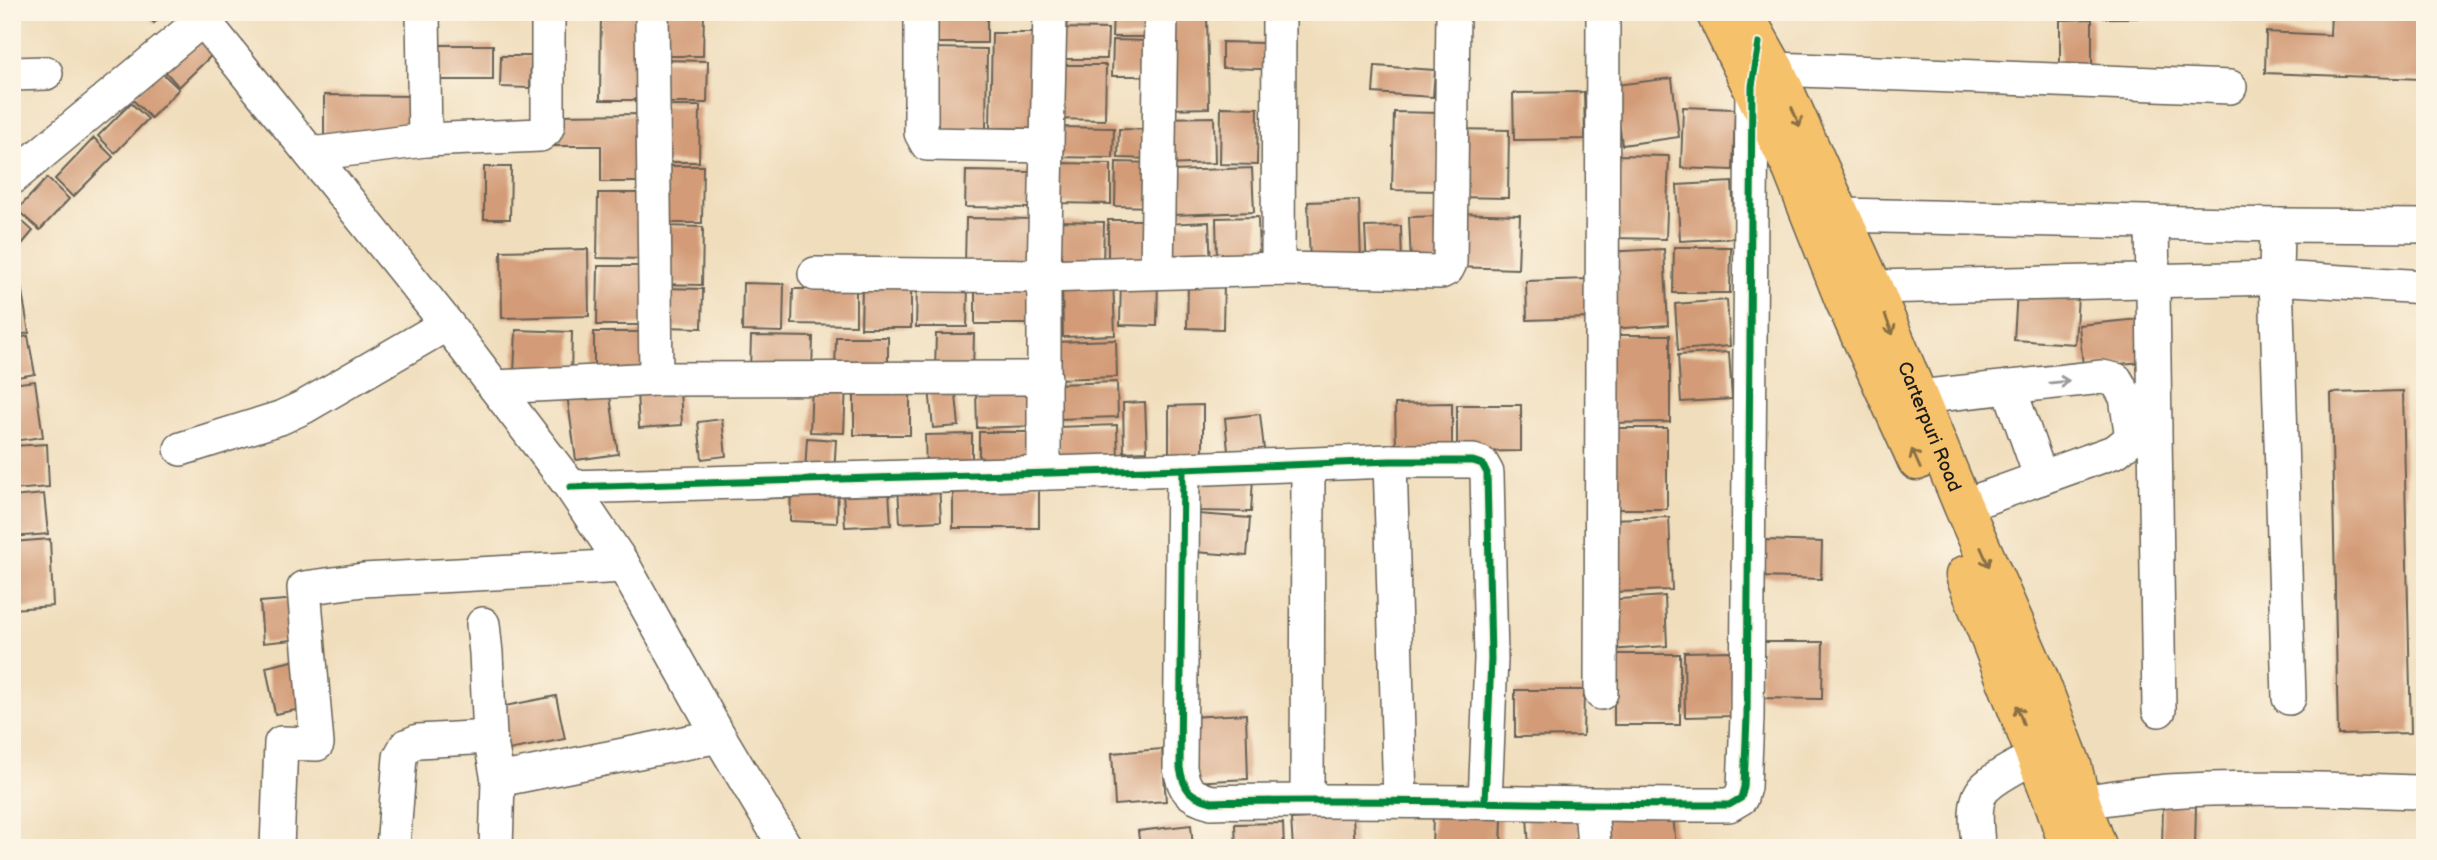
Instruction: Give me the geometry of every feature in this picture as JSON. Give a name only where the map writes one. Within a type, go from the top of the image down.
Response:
[{"type":"main road","name":"Carterpuri Road","points":[[1715,12],[1757,53],[1827,220],[1844,299],[1968,582],[2035,756],[2098,848]]},
{"type":"main road","name":"Carterpuri Road","points":[[1827,220],[1873,287],[1963,506],[2038,676],[2072,765],[2068,804],[2069,848]]},
{"type":"street","points":[[423,12],[425,140]]},
{"type":"street","points":[[652,12],[656,380]]},
{"type":"street","points":[[921,12],[921,133],[927,144],[1047,146]]},
{"type":"street","points":[[1044,473],[1044,276],[1050,12]]},
{"type":"street","points":[[1157,272],[1161,12]]},
{"type":"street","points":[[1278,269],[1279,12]]},
{"type":"street","points":[[815,274],[1044,276],[1278,269],[1441,272],[1447,269],[1450,263],[1454,12]]},
{"type":"street","points":[[1601,693],[1603,12]]},
{"type":"street","points":[[12,178],[202,15],[447,324],[570,487],[624,566],[719,736],[786,848]]},
{"type":"street","points":[[311,154],[425,140],[544,133],[548,125],[548,22]]},
{"type":"street","points":[[1183,469],[1180,768],[1184,787],[1198,799],[1212,802],[1400,800],[1729,805],[1741,798],[1744,787],[1747,717],[1757,53],[2231,87]]},
{"type":"street","points":[[12,74],[46,73]]},
{"type":"street","points":[[1827,220],[2425,226]]},
{"type":"street","points":[[2152,222],[2159,710]]},
{"type":"street","points":[[2277,225],[2276,278],[2289,698]]},
{"type":"street","points":[[1873,287],[2276,278],[2425,287]]},
{"type":"street","points":[[181,449],[280,418],[304,407],[447,324]]},
{"type":"street","points":[[1918,397],[2102,377],[2116,380],[2126,397],[2132,438],[2116,451],[1963,506]]},
{"type":"street","points":[[495,387],[656,380],[1045,378]]},
{"type":"street","points":[[2009,387],[2041,478]]},
{"type":"street","points":[[570,487],[1390,461],[1473,461],[1482,464],[1487,473],[1492,659],[1485,802]]},
{"type":"street","points":[[1390,461],[1400,800]]},
{"type":"street","points":[[1307,800],[1308,465]]},
{"type":"street","points":[[277,848],[281,743],[317,744],[304,588],[362,580],[624,566]]},
{"type":"street","points":[[483,624],[490,737],[498,780],[496,848]]},
{"type":"street","points":[[498,780],[719,736]]},
{"type":"street","points":[[393,848],[400,757],[406,746],[418,741],[490,737]]},
{"type":"street","points":[[1978,848],[1976,807],[1981,792],[1993,781],[2035,756]]},
{"type":"street","points":[[2068,804],[2171,791],[2282,789],[2425,792]]},
{"type":"street","points":[[1591,805],[1594,848]]},
{"type":"building","points":[[144,12],[167,12],[154,23]]},
{"type":"building","points":[[601,12],[645,12],[644,100],[600,100]]},
{"type":"building","points":[[660,12],[704,12],[703,56],[659,56]]},
{"type":"building","points":[[934,12],[987,12],[987,43],[934,43]]},
{"type":"building","points":[[1051,12],[1103,12],[1103,22],[1051,22]]},
{"type":"building","points":[[1113,12],[1152,12],[1151,37],[1112,37]]},
{"type":"building","points":[[1212,12],[1253,12],[1253,18],[1212,16]]},
{"type":"building","points":[[2104,12],[2137,12],[2137,18],[2104,18]]},
{"type":"building","points":[[2331,12],[2423,12],[2421,79],[2265,73],[2266,32],[2330,35]]},
{"type":"building","points":[[1207,16],[1209,108],[1167,109],[1164,17]]},
{"type":"building","points":[[2092,19],[2092,67],[2060,68],[2060,20]]},
{"type":"building","points":[[1057,28],[1108,29],[1107,59],[1056,59]]},
{"type":"building","points":[[198,33],[216,51],[179,87],[162,68]]},
{"type":"building","points":[[992,33],[1044,33],[1042,129],[990,128]]},
{"type":"building","points":[[1113,40],[1150,41],[1149,76],[1112,76]]},
{"type":"building","points":[[1222,42],[1263,43],[1262,69],[1222,68]]},
{"type":"building","points":[[432,45],[493,45],[493,80],[431,80]]},
{"type":"building","points":[[933,48],[987,49],[986,130],[931,130]]},
{"type":"building","points":[[501,56],[531,56],[530,88],[500,87]]},
{"type":"building","points":[[661,60],[708,61],[707,103],[661,103]]},
{"type":"building","points":[[1052,65],[1106,65],[1105,120],[1051,119]]},
{"type":"building","points":[[1375,66],[1435,70],[1433,97],[1373,93]]},
{"type":"building","points":[[160,71],[179,89],[151,118],[132,99]]},
{"type":"building","points":[[1672,78],[1679,137],[1622,145],[1615,85]]},
{"type":"building","points":[[1584,92],[1585,139],[1514,140],[1513,93]]},
{"type":"building","points":[[324,95],[411,96],[411,138],[324,137]]},
{"type":"building","points":[[131,103],[148,119],[115,153],[98,136]]},
{"type":"building","points":[[659,106],[700,106],[699,162],[658,162]]},
{"type":"building","points":[[1221,107],[1258,108],[1257,165],[1220,164]]},
{"type":"building","points":[[1683,107],[1735,109],[1733,170],[1681,168]]},
{"type":"building","points":[[1394,112],[1440,113],[1438,191],[1392,190]]},
{"type":"building","points":[[645,114],[644,182],[601,182],[601,146],[554,146],[554,115]]},
{"type":"building","points":[[1214,117],[1215,163],[1164,165],[1163,118]]},
{"type":"building","points":[[1056,127],[1114,128],[1113,158],[1055,157]]},
{"type":"building","points":[[1119,129],[1156,130],[1155,159],[1118,158]]},
{"type":"building","points":[[1455,129],[1509,130],[1508,198],[1453,197]]},
{"type":"building","points":[[94,138],[113,157],[73,197],[55,179]]},
{"type":"building","points":[[1612,155],[1669,156],[1666,239],[1610,238]]},
{"type":"building","points":[[1116,162],[1155,163],[1155,207],[1115,206]]},
{"type":"building","points":[[1059,163],[1111,164],[1111,204],[1058,203]]},
{"type":"building","points":[[659,166],[703,166],[702,223],[658,223]]},
{"type":"building","points":[[484,167],[511,167],[510,219],[484,219]]},
{"type":"building","points":[[1252,168],[1254,212],[1173,215],[1172,171]]},
{"type":"building","points":[[966,171],[1031,172],[1030,208],[965,207]]},
{"type":"building","points":[[47,178],[69,199],[40,230],[17,210]]},
{"type":"building","points":[[1732,182],[1735,238],[1680,241],[1677,185]]},
{"type":"building","points":[[598,193],[647,193],[646,259],[597,258]]},
{"type":"building","points":[[1359,200],[1361,263],[1310,265],[1308,202]]},
{"type":"building","points":[[12,212],[33,231],[12,256]]},
{"type":"building","points":[[1456,213],[1520,215],[1518,269],[1454,267]]},
{"type":"building","points":[[1443,216],[1444,262],[1411,263],[1409,217]]},
{"type":"building","points":[[1258,217],[1259,260],[1217,262],[1216,218]]},
{"type":"building","points":[[966,218],[1037,219],[1036,267],[965,266]]},
{"type":"building","points":[[1108,220],[1153,220],[1152,265],[1108,265]]},
{"type":"building","points":[[1056,221],[1104,222],[1103,264],[1055,264]]},
{"type":"building","points":[[1209,222],[1211,266],[1166,268],[1164,224]]},
{"type":"building","points":[[660,226],[703,227],[702,285],[659,284]]},
{"type":"building","points":[[1401,226],[1402,267],[1367,268],[1365,227]]},
{"type":"building","points":[[1674,247],[1731,247],[1730,293],[1673,293]]},
{"type":"building","points":[[588,249],[589,316],[502,318],[501,251]]},
{"type":"building","points":[[1664,249],[1668,325],[1610,329],[1605,252]]},
{"type":"building","points":[[598,266],[646,266],[645,325],[597,325]]},
{"type":"building","points":[[1113,277],[1115,335],[1063,337],[1062,278]]},
{"type":"building","points":[[1121,278],[1158,279],[1157,326],[1120,325]]},
{"type":"building","points":[[1589,279],[1590,318],[1527,320],[1526,281]]},
{"type":"building","points":[[1188,282],[1224,283],[1223,329],[1187,328]]},
{"type":"building","points":[[743,283],[784,284],[783,332],[742,331]]},
{"type":"building","points":[[917,284],[968,284],[967,327],[916,327]]},
{"type":"building","points":[[21,286],[29,333],[12,336],[12,288]]},
{"type":"building","points":[[862,286],[911,286],[911,328],[861,328]]},
{"type":"building","points":[[975,286],[1036,286],[1036,324],[975,324]]},
{"type":"building","points":[[663,288],[703,289],[702,328],[662,327]]},
{"type":"building","points":[[793,289],[856,289],[856,325],[792,324]]},
{"type":"building","points":[[2017,291],[2078,295],[2075,344],[2014,340]]},
{"type":"building","points":[[1727,300],[1730,346],[1678,350],[1675,304]]},
{"type":"building","points":[[2139,319],[2143,362],[2083,367],[2079,325]]},
{"type":"building","points":[[516,330],[572,332],[571,376],[514,374]]},
{"type":"building","points":[[594,332],[651,332],[650,373],[594,373]]},
{"type":"building","points":[[936,334],[974,334],[973,372],[935,371]]},
{"type":"building","points":[[1607,335],[1670,335],[1670,422],[1607,423]]},
{"type":"building","points":[[28,336],[35,374],[12,378],[12,339]]},
{"type":"building","points":[[751,336],[813,337],[812,373],[750,372]]},
{"type":"building","points":[[836,337],[888,337],[888,372],[835,372]]},
{"type":"building","points":[[1116,340],[1117,377],[1055,379],[1054,342]]},
{"type":"building","points":[[1729,352],[1732,399],[1681,402],[1678,355]]},
{"type":"building","points":[[35,381],[43,437],[12,441],[12,384]]},
{"type":"building","points":[[1117,382],[1118,417],[1057,419],[1056,384]]},
{"type":"building","points":[[812,383],[846,384],[844,433],[810,432]]},
{"type":"building","points":[[955,385],[959,426],[933,428],[929,388]]},
{"type":"building","points":[[609,389],[618,454],[576,460],[567,395]]},
{"type":"building","points":[[680,389],[682,425],[639,428],[637,391]]},
{"type":"building","points":[[854,390],[910,390],[910,435],[854,435]]},
{"type":"building","points":[[1035,390],[1037,426],[977,428],[976,393]]},
{"type":"building","points":[[2403,391],[2411,733],[2338,735],[2331,393]]},
{"type":"building","points":[[1145,402],[1147,451],[1124,452],[1123,403]]},
{"type":"building","points":[[1452,403],[1452,451],[1396,452],[1395,404]]},
{"type":"building","points":[[1203,405],[1203,454],[1169,455],[1169,406]]},
{"type":"building","points":[[1457,405],[1521,405],[1521,451],[1457,452]]},
{"type":"building","points":[[1260,414],[1265,458],[1229,462],[1225,418]]},
{"type":"building","points":[[722,419],[726,456],[702,459],[698,422]]},
{"type":"building","points":[[1117,425],[1118,460],[1059,462],[1058,427]]},
{"type":"building","points":[[1608,428],[1667,428],[1667,509],[1608,509]]},
{"type":"building","points":[[979,432],[1038,432],[1038,468],[979,469]]},
{"type":"building","points":[[972,434],[972,468],[926,469],[925,435]]},
{"type":"building","points":[[807,438],[836,440],[834,474],[805,473]]},
{"type":"building","points":[[47,444],[49,487],[12,490],[12,446]]},
{"type":"building","points":[[1199,475],[1253,478],[1251,512],[1197,511]]},
{"type":"building","points":[[939,484],[941,521],[900,523],[898,486]]},
{"type":"building","points":[[953,484],[1039,484],[1039,528],[953,528]]},
{"type":"building","points":[[791,486],[838,487],[837,523],[790,521]]},
{"type":"building","points":[[889,490],[891,525],[845,527],[843,491]]},
{"type":"building","points":[[44,494],[48,534],[12,537],[12,497]]},
{"type":"building","points":[[1198,514],[1250,518],[1247,556],[1195,552]]},
{"type":"building","points":[[1669,517],[1672,590],[1613,592],[1610,519]]},
{"type":"building","points":[[50,539],[53,606],[12,609],[12,542]]},
{"type":"building","points":[[1763,540],[1822,542],[1821,579],[1762,577]]},
{"type":"building","points":[[1665,596],[1667,646],[1608,650],[1605,600]]},
{"type":"building","points":[[298,599],[302,639],[263,643],[260,602]]},
{"type":"building","points":[[1761,642],[1823,642],[1822,699],[1760,698]]},
{"type":"building","points":[[1732,651],[1732,716],[1685,717],[1684,652]]},
{"type":"building","points":[[1614,654],[1680,654],[1680,725],[1614,725]]},
{"type":"building","points":[[301,659],[311,707],[275,714],[266,667]]},
{"type":"building","points":[[1515,690],[1584,690],[1583,736],[1515,737]]},
{"type":"building","points":[[556,696],[565,739],[499,752],[490,709]]},
{"type":"building","points":[[1246,714],[1248,779],[1192,782],[1189,717]]},
{"type":"building","points":[[1162,749],[1166,801],[1115,805],[1112,753]]},
{"type":"building","points":[[2163,804],[2196,805],[2195,848],[2162,848]]},
{"type":"building","points":[[1579,812],[1581,848],[1529,848],[1527,816]]},
{"type":"building","points":[[1673,814],[1676,848],[1599,848],[1597,818]]},
{"type":"building","points":[[1433,815],[1502,818],[1501,848],[1432,848]]},
{"type":"building","points":[[1353,816],[1355,848],[1293,848],[1291,819]]},
{"type":"building","points":[[1283,823],[1284,848],[1236,848],[1235,824]]},
{"type":"building","points":[[1191,825],[1193,848],[1140,848],[1138,831]]},
{"type":"cycle path","points":[[1183,469],[1180,768],[1186,787],[1198,797],[1212,802],[1729,805],[1741,798],[1744,787],[1747,717],[1752,86],[1759,43]]},
{"type":"cycle path","points":[[571,487],[1390,461],[1473,461],[1482,464],[1487,473],[1491,659],[1485,802]]}]
